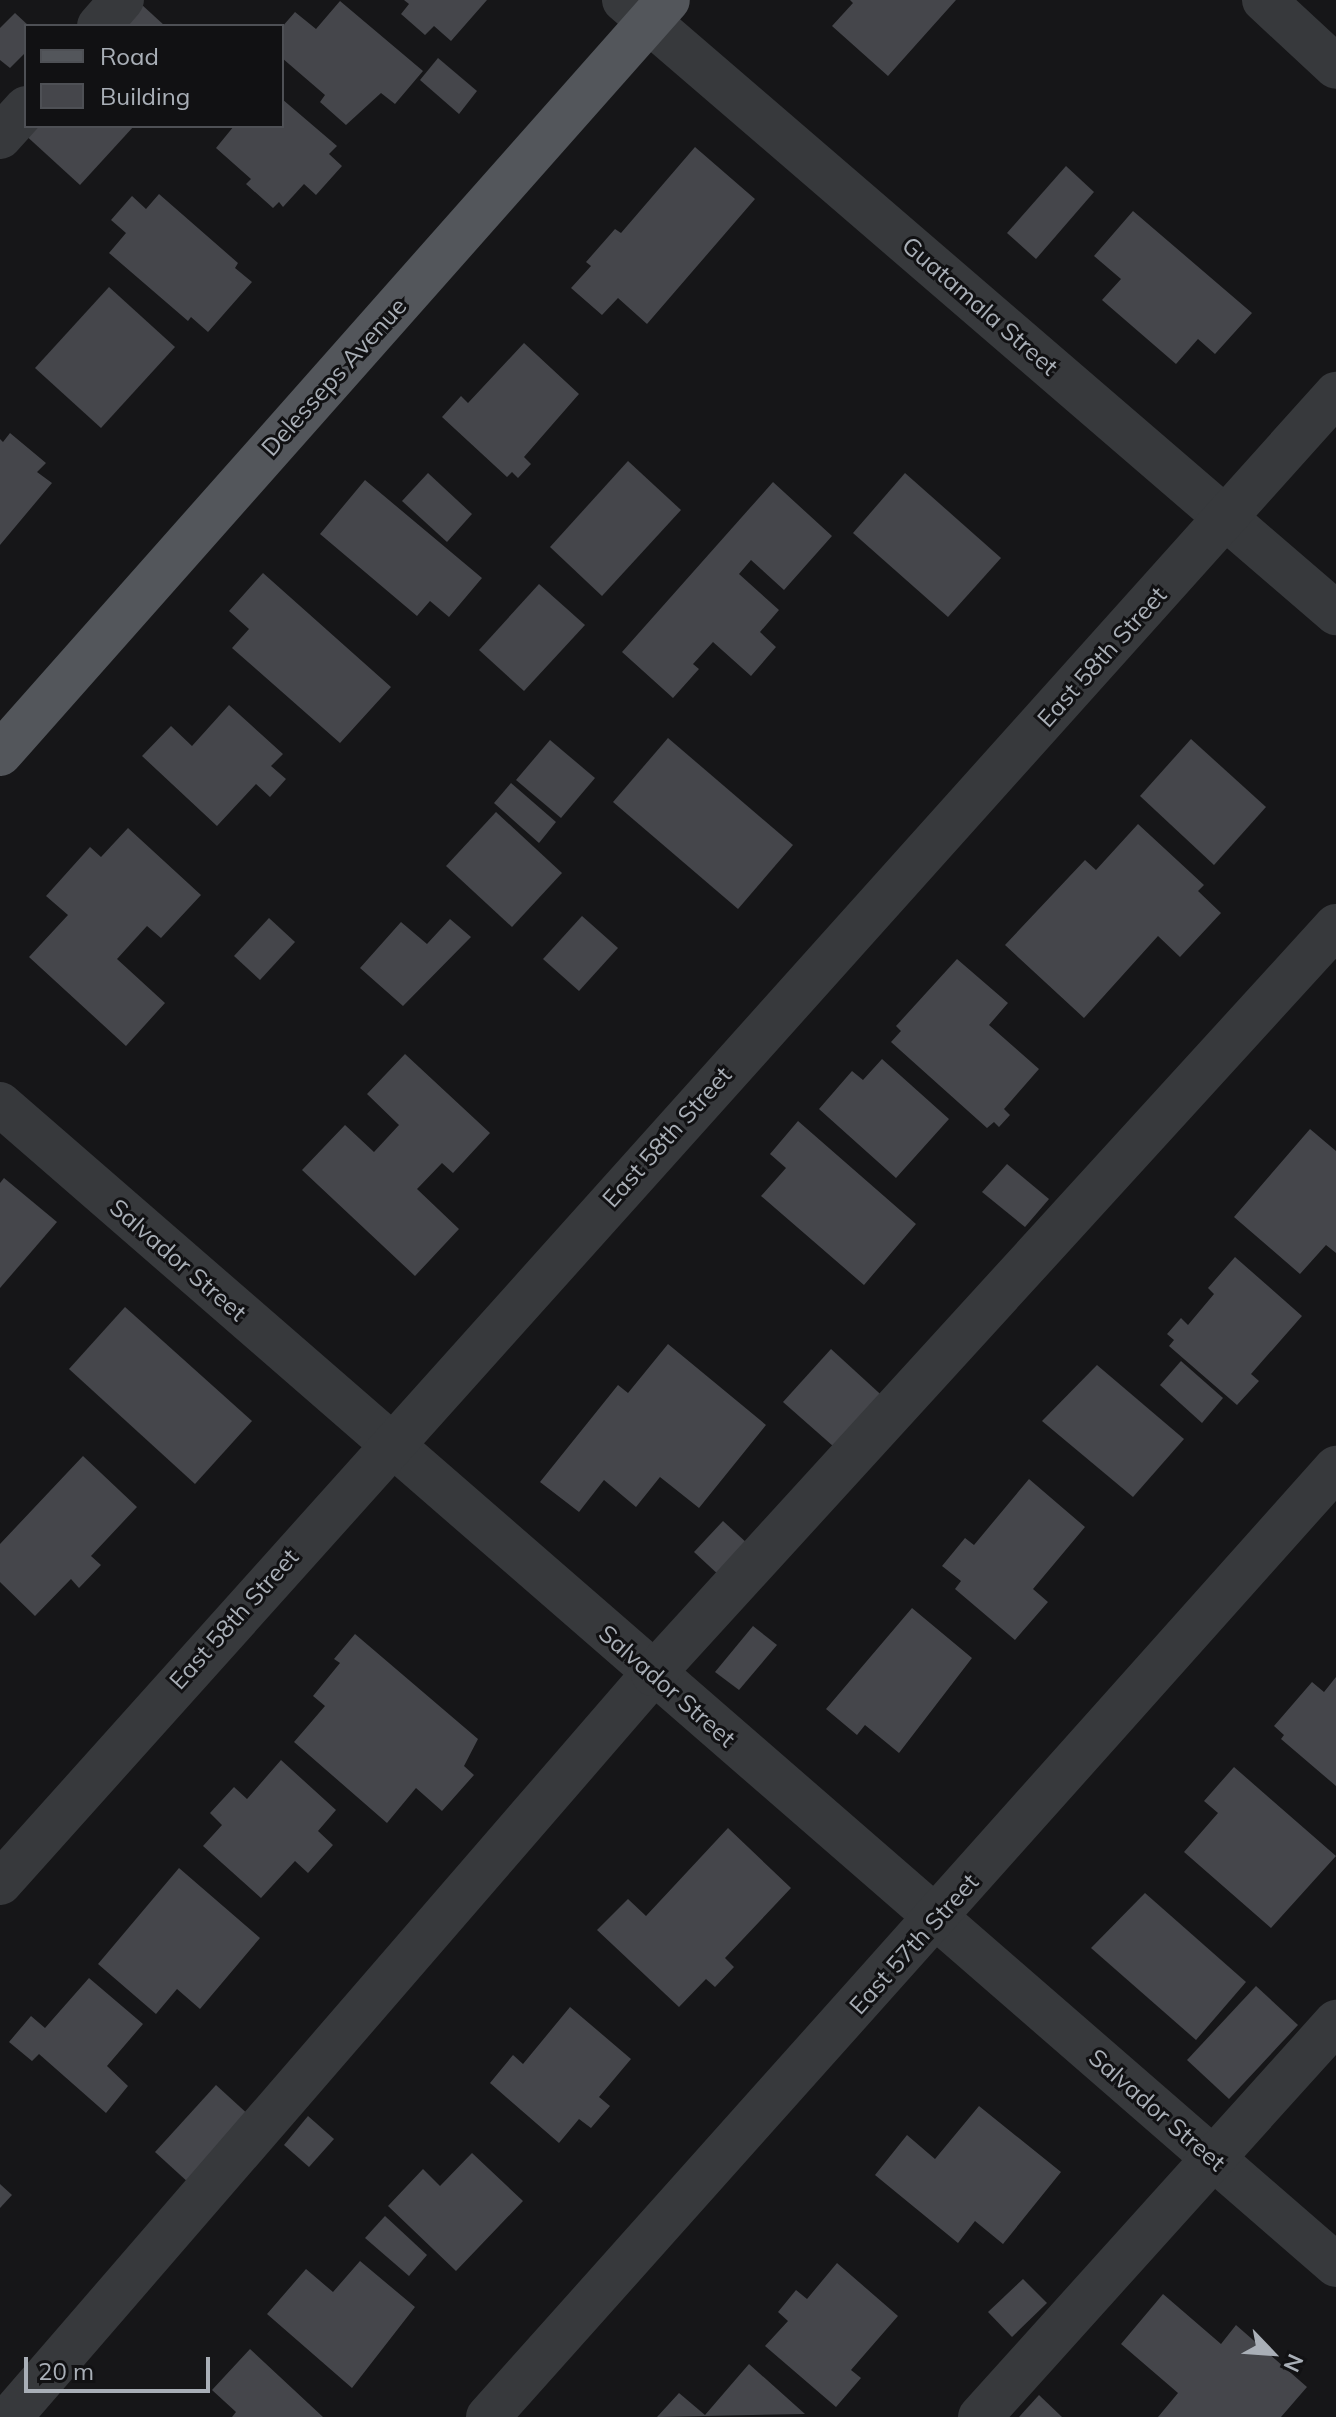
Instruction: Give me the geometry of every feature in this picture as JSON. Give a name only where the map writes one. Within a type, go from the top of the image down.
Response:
[{"type":"main road","name":"Delesseps Avenue","points":[[0,754],[647,7]]},
{"type":"street","points":[[101,24],[122,0]]},
{"type":"street","points":[[1264,0],[1336,67]]},
{"type":"street","name":"Guatamala Street","points":[[647,7],[1336,613]]},
{"type":"street","points":[[0,137],[24,110]]},
{"type":"street","name":"East 58th Street","points":[[0,1883],[389,1444],[1227,519],[1336,394]]},
{"type":"street","points":[[10,2417],[653,1674],[1336,926]]},
{"type":"street","name":"Salvador Street","points":[[0,1104],[1336,2265]]},
{"type":"street","name":"East 57th Street","points":[[488,2417],[936,1920],[1336,1468]]},
{"type":"street","points":[[980,2417],[1336,2022]]},
{"type":"building","points":[[404,0],[487,0],[451,41],[434,26],[425,35],[401,14],[409,4]]},
{"type":"building","points":[[850,0],[956,0],[888,76],[832,26],[853,3]]},
{"type":"building","points":[[340,1],[423,71],[395,104],[381,93],[346,125],[320,102],[325,95],[284,60],[284,25],[295,12],[316,29]]},
{"type":"building","points":[[141,4],[163,24],[124,24]]},
{"type":"building","points":[[15,13],[27,24],[24,24],[24,54],[10,68],[0,60],[0,28]]},
{"type":"building","points":[[438,58],[477,91],[459,114],[420,80]]},
{"type":"building","points":[[284,101],[337,146],[329,154],[342,166],[316,195],[304,184],[283,207],[279,202],[273,208],[246,184],[251,179],[216,148],[232,128],[284,128]]},
{"type":"building","points":[[25,128],[132,128],[80,185],[22,132]]},
{"type":"building","points":[[695,147],[755,199],[647,324],[618,298],[602,315],[571,288],[591,266],[586,262],[615,229],[621,233]]},
{"type":"building","points":[[1066,166],[1094,192],[1036,259],[1007,233]]},
{"type":"building","points":[[159,194],[238,263],[235,268],[252,282],[208,332],[191,317],[188,321],[109,253],[126,233],[111,220],[132,196],[146,209]]},
{"type":"building","points":[[1133,211],[1252,313],[1215,354],[1198,339],[1176,364],[1102,300],[1121,279],[1094,256]]},
{"type":"building","points":[[109,287],[175,347],[101,428],[35,368]]},
{"type":"building","points":[[524,343],[579,394],[524,457],[531,464],[518,478],[512,472],[507,477],[442,417],[461,396],[468,403]]},
{"type":"building","points":[[10,433],[46,463],[37,472],[52,483],[0,545],[0,439],[3,442]]},
{"type":"building","points":[[628,461],[681,510],[602,596],[550,547]]},
{"type":"building","points":[[428,473],[472,514],[447,542],[402,501]]},
{"type":"building","points":[[905,473],[1001,558],[948,617],[853,533]]},
{"type":"building","points":[[365,480],[482,578],[449,617],[430,601],[417,616],[320,534]]},
{"type":"building","points":[[773,482],[832,536],[784,590],[751,560],[739,574],[779,610],[760,632],[776,647],[751,676],[713,642],[693,664],[699,669],[673,698],[622,652]]},
{"type":"building","points":[[263,573],[391,687],[340,743],[232,648],[249,629],[229,611]]},
{"type":"building","points":[[539,584],[585,625],[524,691],[479,650]]},
{"type":"building","points":[[229,705],[283,754],[271,766],[286,779],[270,797],[256,784],[217,826],[142,756],[171,726],[192,746]]},
{"type":"building","points":[[668,738],[793,845],[738,909],[613,802]]},
{"type":"building","points":[[1191,739],[1266,807],[1214,865],[1140,796]]},
{"type":"building","points":[[550,740],[595,778],[561,818],[516,780]]},
{"type":"building","points":[[511,783],[556,822],[539,843],[494,803]]},
{"type":"building","points":[[496,812],[562,873],[512,927],[446,866]]},
{"type":"building","points":[[1138,824],[1204,885],[1198,891],[1221,913],[1180,957],[1158,936],[1084,1018],[1005,945],[1085,860],[1096,870]]},
{"type":"building","points":[[128,828],[201,895],[161,938],[147,926],[117,959],[165,1003],[126,1046],[29,957],[68,915],[46,896],[90,847],[101,857]]},
{"type":"building","points":[[582,916],[618,948],[579,991],[543,959]]},
{"type":"building","points":[[269,918],[295,942],[260,980],[234,956]]},
{"type":"building","points":[[450,919],[471,937],[403,1006],[360,968],[401,922],[427,944]]},
{"type":"building","points":[[957,959],[1008,1003],[989,1025],[1039,1069],[1004,1109],[1010,1115],[999,1127],[994,1122],[987,1128],[891,1042],[901,1031],[896,1026]]},
{"type":"building","points":[[405,1054],[490,1133],[453,1173],[442,1163],[417,1189],[459,1229],[415,1276],[302,1170],[345,1125],[374,1152],[399,1125],[367,1094]]},
{"type":"building","points":[[882,1059],[949,1119],[896,1178],[819,1109],[852,1071],[863,1080]]},
{"type":"building","points":[[798,1121],[916,1224],[864,1285],[761,1196],[786,1168],[770,1154]]},
{"type":"building","points":[[1310,1129],[1336,1151],[1336,1253],[1326,1245],[1300,1274],[1234,1217]]},
{"type":"building","points":[[1007,1164],[1049,1199],[1025,1227],[982,1192]]},
{"type":"building","points":[[4,1178],[57,1222],[0,1288],[0,1183]]},
{"type":"building","points":[[1235,1257],[1302,1316],[1251,1374],[1259,1381],[1237,1405],[1169,1346],[1174,1340],[1167,1334],[1181,1318],[1188,1325],[1214,1294],[1208,1288]]},
{"type":"building","points":[[125,1307],[252,1421],[195,1484],[69,1369]]},
{"type":"building","points":[[668,1344],[766,1425],[699,1508],[660,1477],[636,1507],[604,1480],[579,1512],[540,1482],[618,1385],[628,1393]]},
{"type":"building","points":[[831,1349],[889,1402],[842,1454],[783,1402]]},
{"type":"building","points":[[1181,1361],[1223,1398],[1202,1423],[1160,1385]]},
{"type":"building","points":[[1097,1365],[1184,1439],[1133,1497],[1042,1421]]},
{"type":"building","points":[[83,1456],[137,1507],[91,1556],[101,1565],[79,1588],[71,1579],[35,1616],[0,1582],[0,1544]]},
{"type":"building","points":[[1029,1479],[1085,1527],[1033,1589],[1048,1602],[1015,1640],[955,1589],[961,1581],[942,1566],[965,1538],[974,1545]]},
{"type":"building","points":[[723,1521],[749,1545],[721,1577],[694,1552]]},
{"type":"building","points":[[912,1608],[972,1658],[899,1753],[865,1725],[857,1735],[826,1709]]},
{"type":"building","points":[[753,1626],[777,1645],[739,1690],[715,1672]]},
{"type":"building","points":[[355,1634],[478,1739],[464,1766],[474,1775],[442,1811],[416,1788],[387,1823],[294,1742],[325,1706],[313,1696],[340,1663],[334,1659]]},
{"type":"building","points":[[1336,1677],[1336,1786],[1281,1739],[1284,1735],[1274,1726],[1312,1682],[1324,1692]]},
{"type":"building","points":[[281,1760],[336,1810],[318,1831],[333,1845],[308,1873],[295,1861],[261,1898],[203,1846],[222,1825],[210,1813],[234,1787],[247,1799]]},
{"type":"building","points":[[1234,1767],[1336,1856],[1271,1928],[1184,1852],[1218,1813],[1204,1801]]},
{"type":"building","points":[[728,1828],[791,1888],[725,1958],[734,1967],[715,1987],[706,1979],[679,2007],[597,1930],[628,1899],[646,1916]]},
{"type":"building","points":[[179,1868],[260,1938],[200,2009],[177,1989],[156,2014],[98,1964]]},
{"type":"building","points":[[1145,1893],[1246,1982],[1196,2040],[1091,1948]]},
{"type":"building","points":[[89,1978],[143,2024],[107,2066],[128,2086],[106,2113],[39,2054],[32,2061],[9,2042],[31,2016],[45,2028]]},
{"type":"building","points":[[1256,1986],[1298,2025],[1229,2099],[1187,2060]]},
{"type":"building","points":[[570,2007],[631,2059],[599,2097],[610,2106],[591,2128],[579,2119],[559,2143],[490,2083],[513,2055],[523,2064]]},
{"type":"building","points":[[216,2085],[251,2117],[190,2184],[155,2152]]},
{"type":"building","points":[[979,2106],[1061,2172],[1003,2244],[975,2221],[958,2243],[875,2175],[907,2135],[935,2159]]},
{"type":"building","points":[[308,2116],[334,2139],[309,2167],[284,2145]]},
{"type":"building","points":[[472,2153],[523,2201],[456,2271],[388,2206],[423,2169],[440,2186]]},
{"type":"building","points":[[0,2184],[12,2195],[0,2208]]},
{"type":"building","points":[[385,2216],[427,2255],[409,2276],[365,2238]]},
{"type":"building","points":[[360,2261],[415,2307],[352,2388],[267,2314],[306,2269],[333,2292]]},
{"type":"building","points":[[837,2263],[898,2316],[851,2370],[861,2378],[836,2407],[765,2346],[788,2321],[778,2312],[796,2290],[807,2299]]},
{"type":"building","points":[[1023,2279],[1047,2303],[1012,2337],[988,2312]]},
{"type":"building","points":[[1163,2294],[1221,2344],[1236,2325],[1307,2387],[1281,2417],[1158,2417],[1178,2393],[1121,2344]]},
{"type":"building","points":[[250,2349],[323,2417],[232,2417],[236,2412],[212,2390]]},
{"type":"building","points":[[749,2364],[805,2414],[657,2417],[679,2393],[705,2415]]},
{"type":"building","points":[[1039,2395],[1062,2417],[1019,2417]]}]
